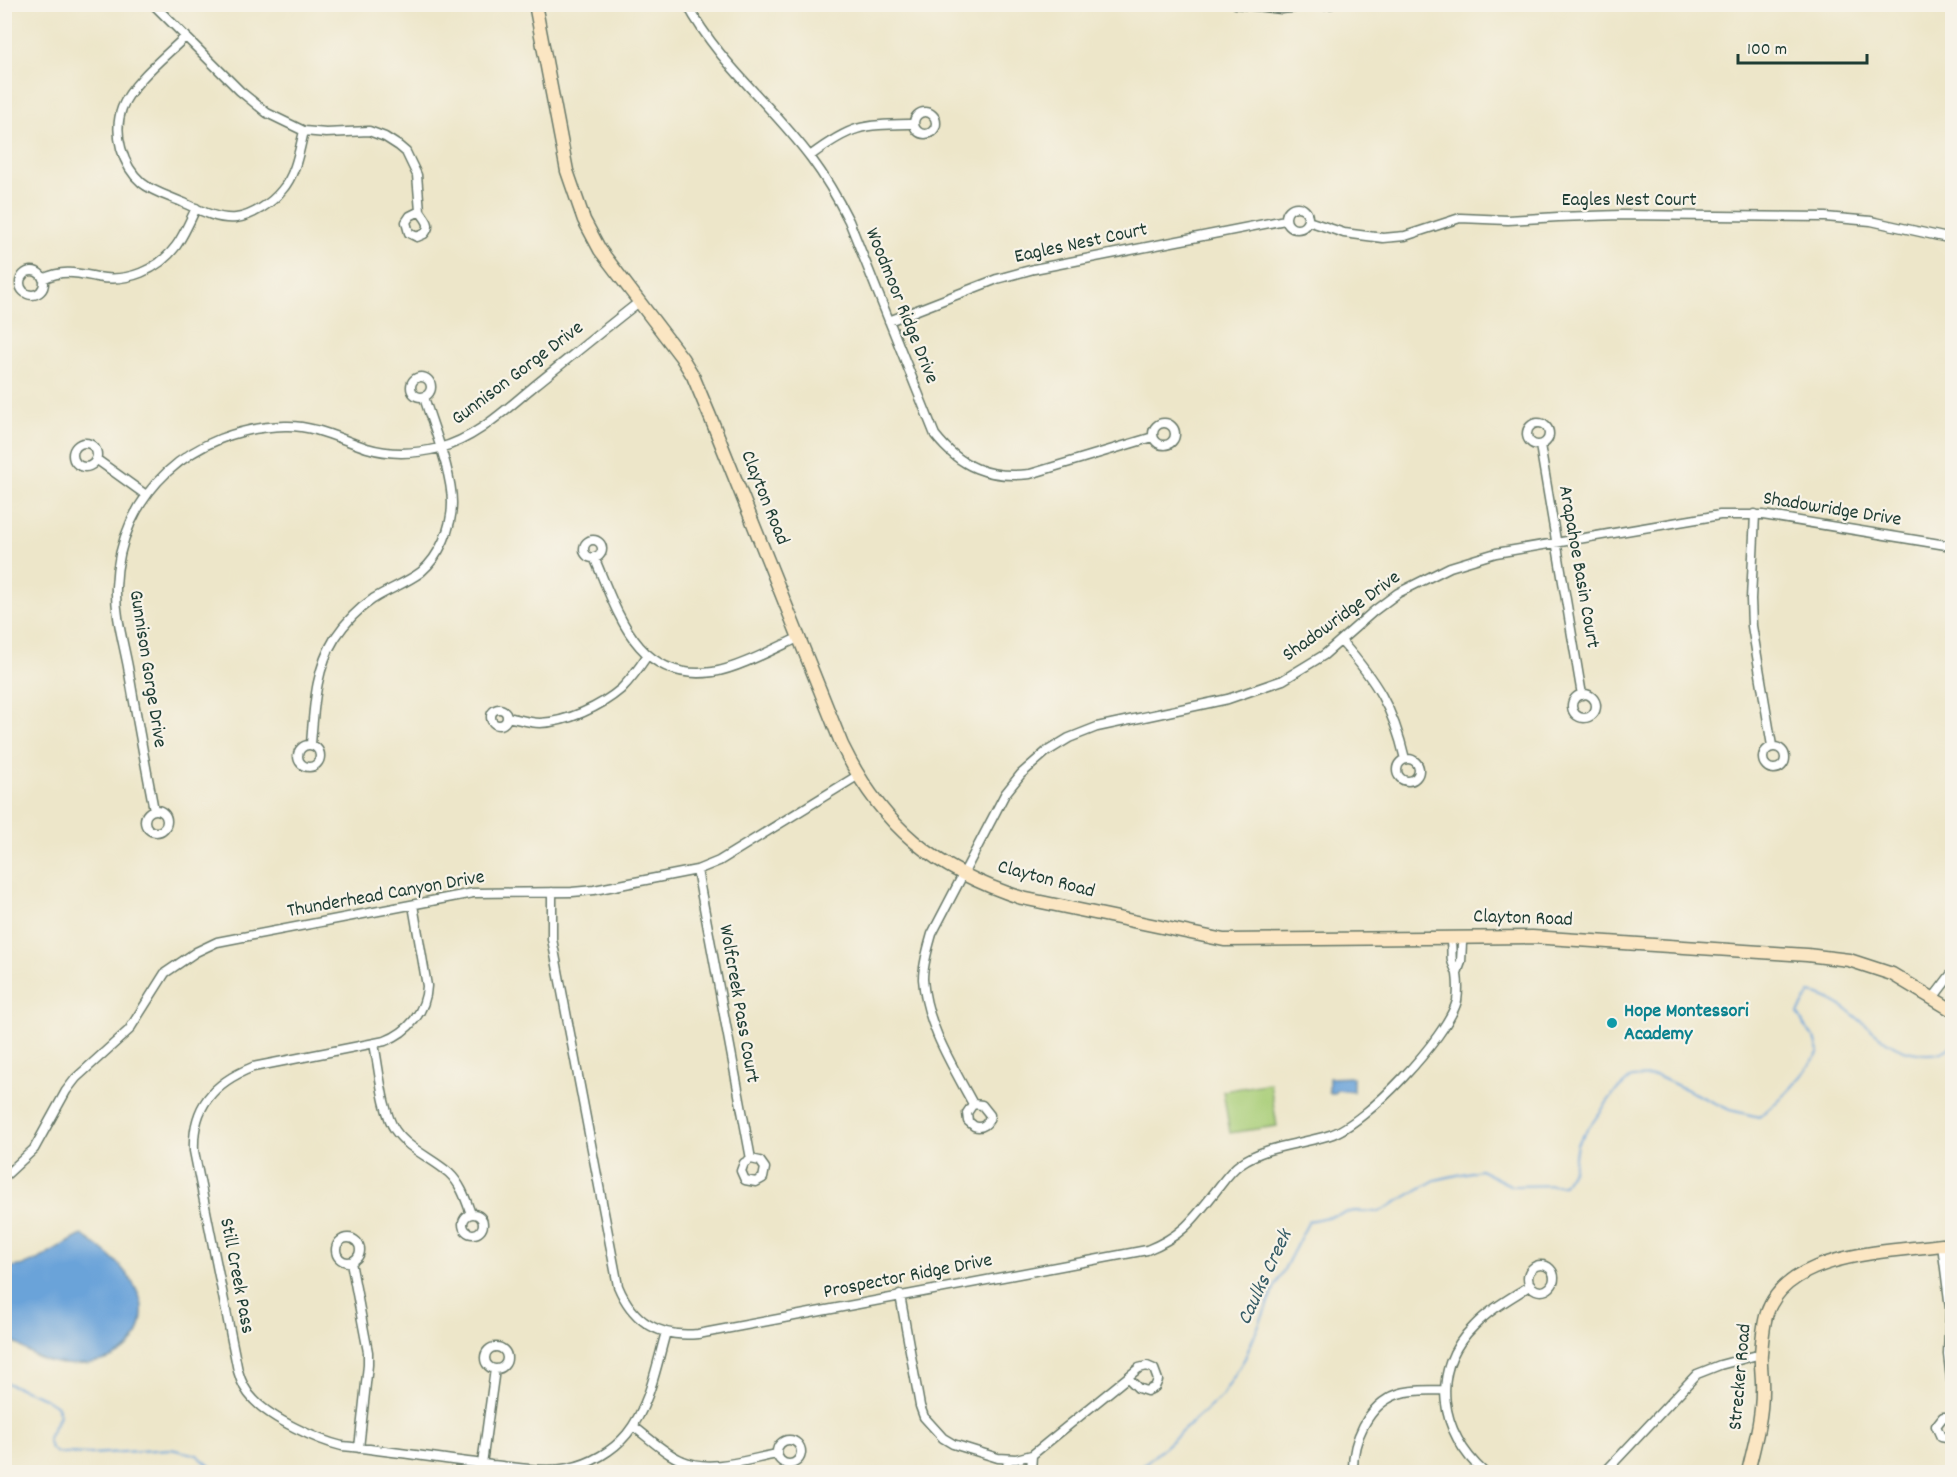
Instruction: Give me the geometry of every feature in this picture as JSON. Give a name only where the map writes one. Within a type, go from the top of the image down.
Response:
[{"type":"main road","name":"Clayton Road","points":[[535,4],[567,171],[576,202],[600,250],[682,358],[693,376],[798,638],[857,776],[874,801],[904,833],[942,862],[995,889],[1022,898],[1217,939],[1533,937],[1849,960],[1892,974],[1950,1009]]},
{"type":"main road","name":"Strecker Road","points":[[1748,1473],[1761,1409],[1761,1354],[1767,1314],[1778,1294],[1808,1269],[1847,1258],[1947,1246]]},
{"type":"street","points":[[153,4],[240,91],[267,113],[304,131],[326,133],[369,131],[392,141],[406,152],[417,175],[420,211]]},
{"type":"street","name":"Woodmoor Ridge Drive","points":[[687,4],[703,31],[810,156],[832,188],[849,221],[935,435],[957,457],[975,468],[998,475],[1030,474],[1153,437]]},
{"type":"street","points":[[1236,4],[1281,9],[1332,4]]},
{"type":"street","points":[[186,36],[131,91],[122,108],[119,124],[124,158],[144,185],[196,208],[227,218],[235,218],[258,210],[282,192],[291,178],[304,131]]},
{"type":"street","points":[[810,156],[836,137],[857,128],[882,124],[914,124]]},
{"type":"street","name":"Eagles Nest Court","points":[[1295,207],[1305,211],[1308,221],[1304,227],[1294,230],[1285,220],[1286,213],[1295,207]]},
{"type":"street","points":[[43,279],[63,272],[121,279],[137,274],[168,256],[178,244],[196,208]]},
{"type":"street","name":"Eagles Nest Court","points":[[1308,221],[1344,233],[1383,238],[1405,236],[1460,218],[1508,220],[1599,215],[1825,217],[1871,221],[1953,239]]},
{"type":"street","name":"Eagles Nest Court","points":[[890,321],[997,279],[1034,269],[1285,220]]},
{"type":"street","name":"Gunnison Gorge Drive","points":[[154,810],[116,601],[117,571],[123,545],[129,527],[146,495],[175,465],[201,447],[219,438],[261,428],[305,427],[384,452],[419,452],[462,440],[490,422],[639,302]]},
{"type":"street","points":[[311,744],[319,677],[336,637],[365,605],[421,572],[434,558],[450,522],[451,489],[424,397]]},
{"type":"street","name":"Arapahoe Basin Court","points":[[1540,445],[1582,695]]},
{"type":"street","points":[[96,459],[146,495]]},
{"type":"street","name":"Shadowridge Drive","points":[[973,1104],[942,1048],[927,1004],[923,978],[932,934],[1012,786],[1032,763],[1057,745],[1080,733],[1111,723],[1228,699],[1259,690],[1299,671],[1341,641],[1398,593],[1437,572],[1480,557],[1720,514],[1755,514],[1953,546]]},
{"type":"street","points":[[1755,514],[1752,627],[1772,746]]},
{"type":"street","points":[[594,557],[627,631],[647,656],[665,666],[681,672],[715,672],[798,638]]},
{"type":"street","points":[[1341,641],[1372,678],[1384,697],[1392,714],[1405,759]]},
{"type":"street","points":[[507,717],[538,723],[575,715],[621,689],[647,656]]},
{"type":"street","name":"Thunderhead Canyon Drive","points":[[4,1177],[34,1149],[66,1090],[76,1078],[129,1030],[165,973],[196,952],[217,942],[473,893],[594,890],[697,870],[718,861],[857,776]]},
{"type":"street","name":"Wolfcreek Pass Court","points":[[697,870],[746,1143],[751,1159]]},
{"type":"street","name":"Prospector Ridge Drive","points":[[552,892],[552,939],[618,1286],[628,1308],[637,1317],[649,1326],[677,1335],[698,1334],[1147,1250],[1161,1244],[1187,1227],[1238,1165],[1276,1147],[1332,1134],[1354,1122],[1427,1052],[1443,1031],[1457,999],[1457,974],[1452,960],[1451,943],[1457,937]]},
{"type":"street","name":"Still Creek Pass","points":[[413,905],[427,997],[418,1016],[405,1031],[374,1044],[253,1067],[236,1073],[224,1081],[203,1104],[197,1115],[193,1138],[195,1157],[238,1371],[246,1391],[252,1399],[270,1413],[316,1438],[334,1444],[482,1464],[546,1470],[571,1468],[606,1452],[633,1426],[645,1403],[666,1332]]},
{"type":"street","points":[[1933,998],[1953,973]]},
{"type":"street","points":[[374,1044],[387,1112],[393,1127],[412,1147],[450,1174],[464,1195],[471,1214]]},
{"type":"street","points":[[1947,1246],[1950,1308],[1948,1354],[1953,1387]]},
{"type":"street","points":[[351,1262],[369,1365],[358,1448]]},
{"type":"street","points":[[1484,1473],[1471,1461],[1454,1436],[1446,1406],[1447,1372],[1452,1357],[1466,1335],[1490,1311],[1531,1285]]},
{"type":"street","points":[[900,1295],[920,1406],[929,1425],[953,1444],[1007,1460],[1032,1455],[1128,1378]]},
{"type":"street","points":[[1605,1473],[1697,1374],[1761,1354]]},
{"type":"street","points":[[482,1464],[495,1369]]},
{"type":"street","points":[[1353,1473],[1354,1452],[1359,1434],[1373,1412],[1398,1394],[1445,1390]]},
{"type":"street","points":[[1953,1416],[1943,1417],[1936,1426],[1941,1437],[1953,1439]]},
{"type":"street","points":[[633,1426],[675,1456],[692,1464],[714,1465],[777,1454]]},
{"type":"street","points":[[1031,1473],[1032,1455]]},
{"type":"street","points":[[1007,1460],[1009,1473]]},
{"type":"green space","points":[[1270,1083],[1277,1126],[1230,1133],[1223,1091]]},
{"type":"water","points":[[1353,1077],[1353,1092],[1337,1090],[1329,1093],[1329,1078]]},
{"type":"water","points":[[82,1235],[108,1255],[130,1278],[142,1306],[139,1330],[133,1342],[112,1358],[85,1364],[56,1363],[44,1360],[28,1352],[5,1335],[5,1267],[25,1265],[35,1261]]},
{"type":"waterway","name":"Caulks Creek","points":[[1136,1472],[1222,1396],[1245,1358],[1274,1289],[1309,1221],[1354,1211],[1379,1212],[1435,1180],[1480,1170],[1512,1186],[1564,1185],[1573,1169],[1577,1144],[1614,1093],[1632,1077],[1657,1076],[1730,1110],[1759,1117],[1792,1087],[1819,1052],[1815,1038],[1804,1026],[1798,1013],[1810,993],[1842,1006],[1878,1035],[1903,1049],[1930,1054],[1946,1050],[1952,1045]]},
{"type":"waterway","points":[[4,1382],[45,1398],[57,1406],[60,1415],[48,1438],[51,1449],[57,1453],[91,1454],[171,1449],[197,1455],[217,1472]]},
{"type":"place","name":"Hope Montessori Academy","points":[[1612,1023]]}]
